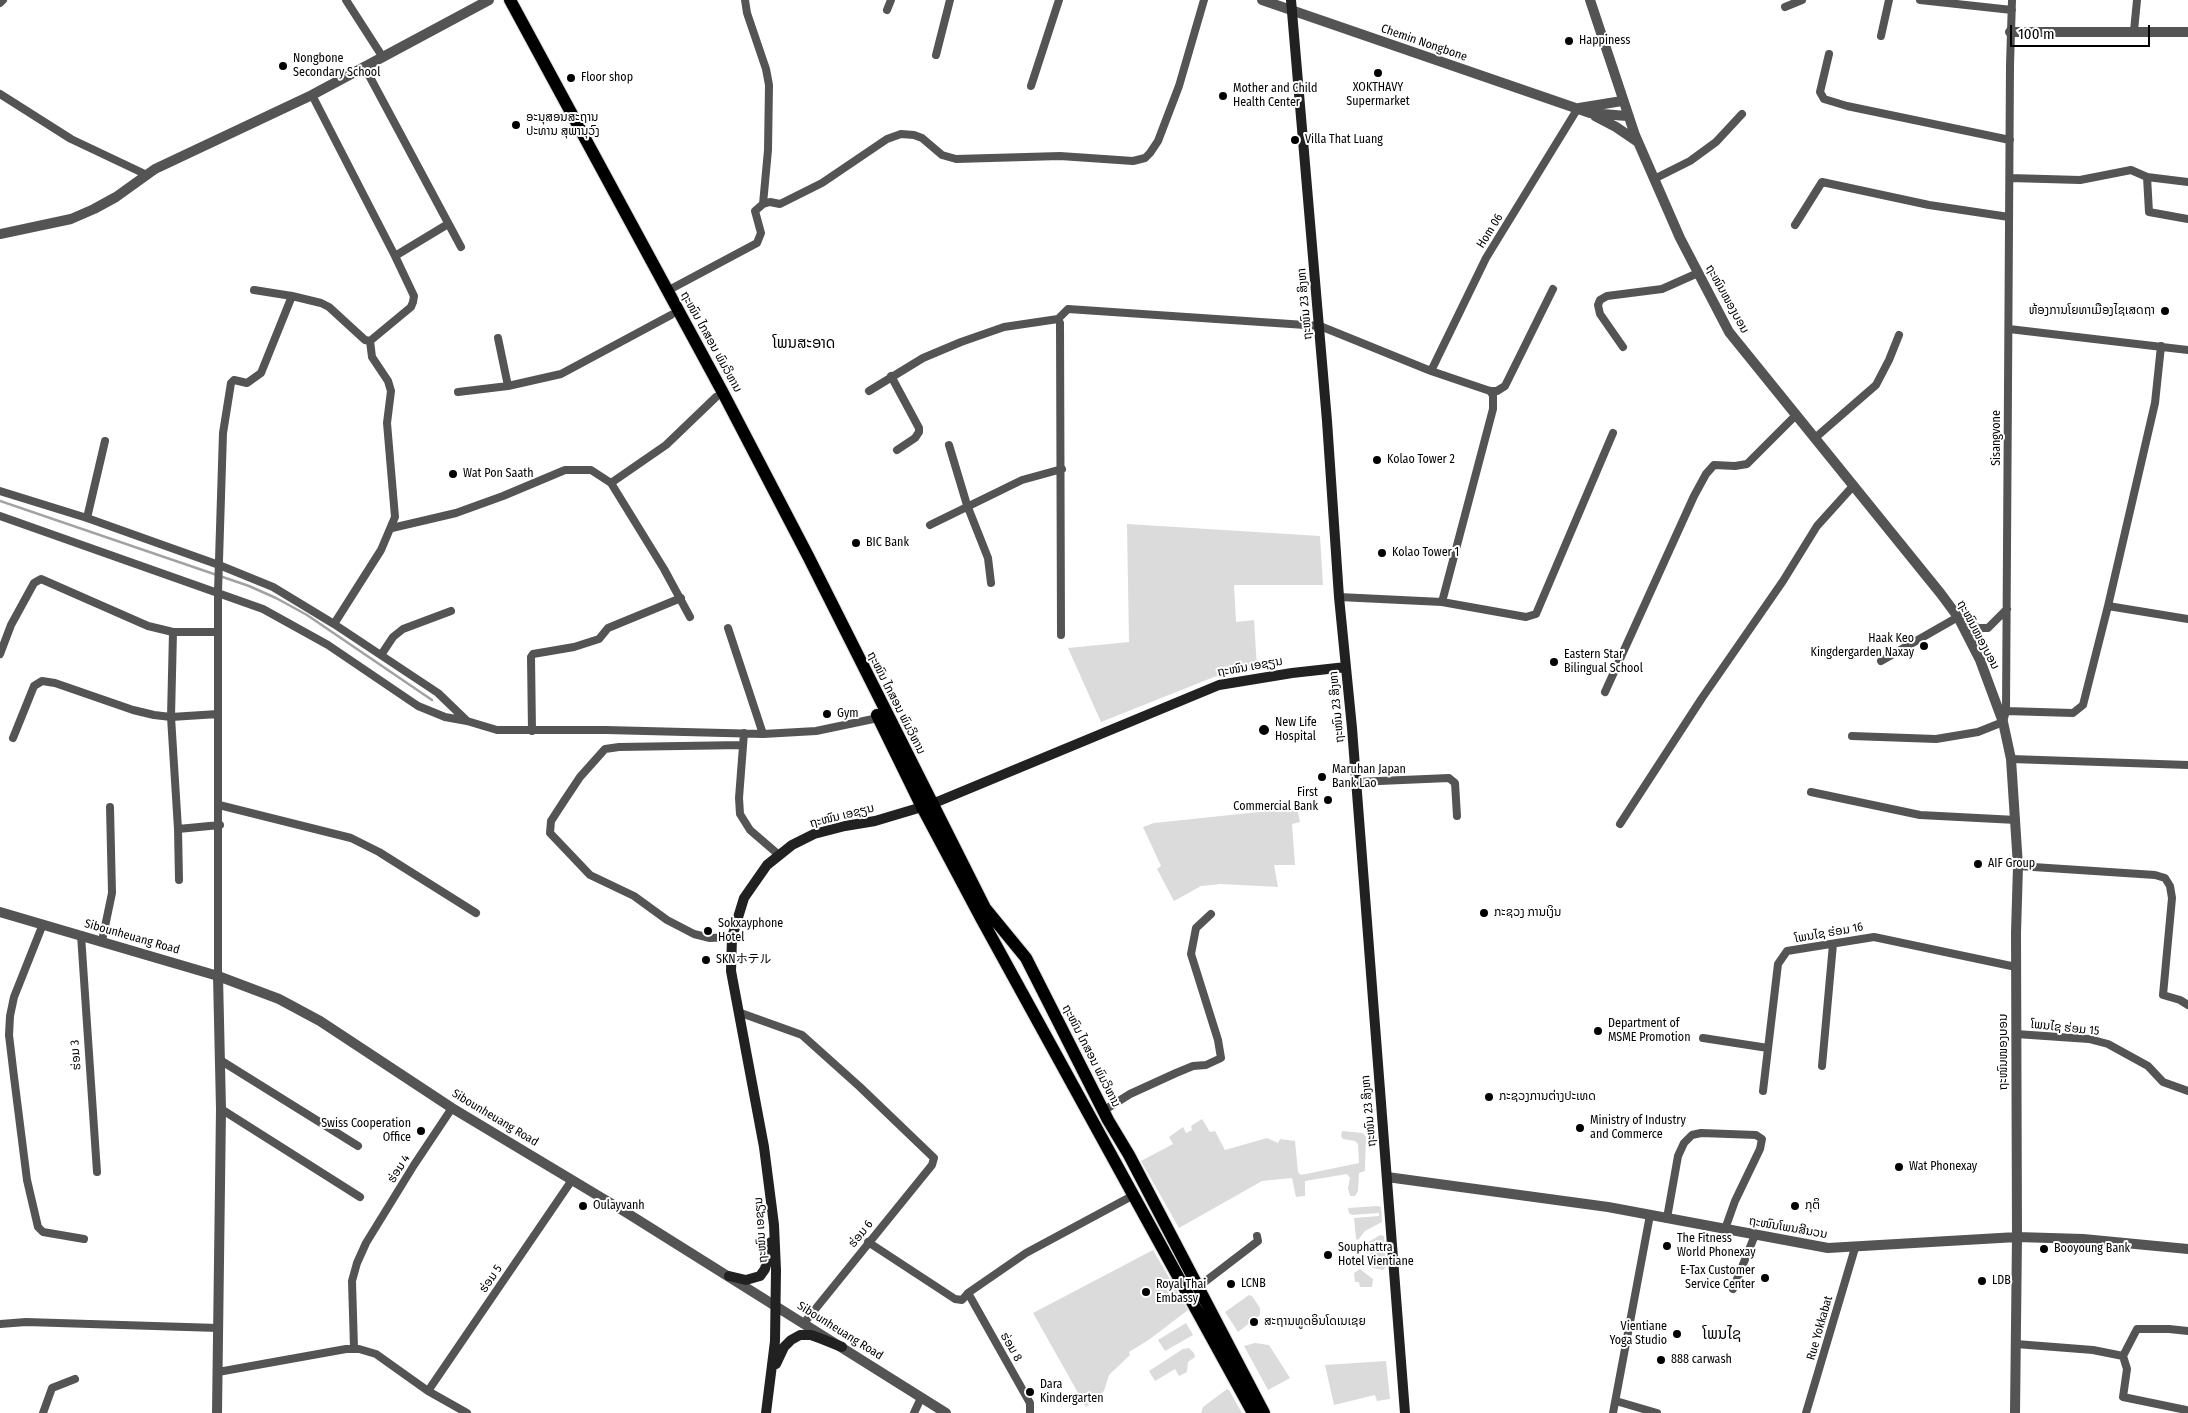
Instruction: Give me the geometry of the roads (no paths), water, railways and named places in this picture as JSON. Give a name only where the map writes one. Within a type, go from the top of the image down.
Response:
[{"type":"highway","name":"ຖະໜົນ ໄກສອນ ພົມວິຫານ","points":[[501,0],[716,397],[799,556],[878,718],[985,908],[1026,958],[1104,1111],[1198,1287],[1253,1413]]},
{"type":"highway","name":"ຖະໜົນ ໄກສອນ ພົມວິຫານ","points":[[510,0],[722,391],[808,556],[927,806],[1132,1196],[1234,1367],[1264,1413]]},
{"type":"main road","name":"ຖະໜົນ 23 ສິງຫາ","points":[[1292,5],[1320,326],[1405,1413]]},
{"type":"main road","name":"ຖະໜົນ ເອຊຽນ","points":[[766,1413],[775,1341],[774,1225],[764,1147],[731,971],[732,937],[744,898],[767,865],[792,845],[814,834],[875,821],[927,806],[1219,685],[1346,666]]},
{"type":"main road","points":[[729,1276],[746,1280],[760,1276],[768,1259],[774,1225]]},
{"type":"main road","points":[[771,1380],[778,1358],[784,1347],[800,1335],[811,1335],[842,1347]]},
{"type":"street","points":[[346,0],[382,56]]},
{"type":"street","points":[[0,234],[34,228],[79,216],[116,197],[155,168],[264,120],[489,0]]},
{"type":"street","points":[[745,0],[747,13],[766,69],[769,85],[768,150],[763,204]]},
{"type":"street","points":[[888,10],[891,0]]},
{"type":"street","points":[[936,55],[950,0]]},
{"type":"street","points":[[1031,86],[1059,0]]},
{"type":"street","points":[[667,291],[757,243],[761,233],[755,211],[763,204],[770,202],[780,204],[822,183],[887,140],[907,134],[922,138],[942,156],[956,159],[1051,156],[1132,161],[1145,158],[1158,141],[1179,86],[1204,0]]},
{"type":"street","name":"Chemin Nongbone","points":[[1262,0],[1292,5],[1590,113],[1627,116]]},
{"type":"street","name":"ຖະໜົນໜອງບອນ","points":[[1590,0],[1627,116],[1680,238],[1729,332],[1795,416],[1854,485],[1958,618],[1980,660],[2003,722],[2011,759],[2018,866],[2016,967],[2017,1237],[2014,1413]]},
{"type":"street","points":[[1785,7],[1802,0]]},
{"type":"street","points":[[1881,36],[1889,0]]},
{"type":"street","points":[[1920,0],[2012,10]]},
{"type":"street","name":"Sisangvone","points":[[2003,722],[2006,711],[2010,32],[2012,0]]},
{"type":"street","points":[[2134,31],[2137,0]]},
{"type":"street","points":[[2010,32],[2188,32]]},
{"type":"street","points":[[1829,54],[1820,92],[1824,99],[1847,106],[2010,140]]},
{"type":"street","points":[[364,66],[461,247]]},
{"type":"street","points":[[0,94],[71,139],[147,175]]},
{"type":"street","points":[[312,95],[414,296],[411,307],[370,341]]},
{"type":"street","name":"Chemin Nongbone","points":[[1578,108],[1622,101]]},
{"type":"street","name":"Hom 06","points":[[1431,371],[1486,258],[1578,108]]},
{"type":"street","points":[[1590,113],[1638,142]]},
{"type":"street","points":[[1654,178],[1690,161],[1710,146],[1742,114]]},
{"type":"street","points":[[2010,178],[2080,180],[2131,170],[2147,177],[2188,182]]},
{"type":"street","points":[[2147,177],[2149,212],[2188,219]]},
{"type":"street","points":[[1795,225],[1822,182],[1929,205],[2009,217]]},
{"type":"street","points":[[395,256],[448,224]]},
{"type":"street","points":[[1623,347],[1600,314],[1598,305],[1600,300],[1607,296],[1662,289],[1698,272]]},
{"type":"street","points":[[869,392],[891,376],[923,358],[1004,327],[1058,319],[1068,309],[1320,326],[1431,371],[1490,391],[1497,391],[1506,386],[1553,288]]},
{"type":"street","points":[[254,290],[321,303],[365,340],[370,341]]},
{"type":"street","points":[[218,1413],[221,1108],[218,976],[220,825],[218,592],[223,433],[231,384],[234,380],[247,383],[261,373],[292,296]]},
{"type":"street","points":[[458,392],[508,386],[561,374],[671,315]]},
{"type":"street","points":[[1058,319],[1060,323],[1062,469],[1061,635]]},
{"type":"street","points":[[2008,329],[2188,350]]},
{"type":"street","points":[[1815,438],[1876,385],[1899,335]]},
{"type":"street","points":[[498,338],[508,386]]},
{"type":"street","points":[[334,624],[381,550],[392,528],[395,517],[387,422],[392,391],[388,381],[372,357],[370,341]]},
{"type":"street","points":[[2006,711],[2073,713],[2082,705],[2108,606],[2155,403],[2161,346]]},
{"type":"street","points":[[891,376],[919,428],[915,438],[897,450]]},
{"type":"street","points":[[1442,602],[1493,409],[1493,395],[1490,391]]},
{"type":"street","points":[[610,483],[666,445],[716,397]]},
{"type":"street","points":[[1605,692],[1694,496],[1706,474],[1714,465],[1735,466],[1747,464],[1795,416]]},
{"type":"street","points":[[1340,597],[1442,602],[1526,618],[1536,614],[1613,433]]},
{"type":"street","points":[[88,518],[105,441]]},
{"type":"street","points":[[949,445],[967,505],[988,558],[992,583]]},
{"type":"street","points":[[392,528],[456,513],[565,470],[572,468],[591,470],[610,483],[681,598],[690,617]]},
{"type":"street","points":[[930,525],[967,505],[1022,480],[1062,469]]},
{"type":"street","points":[[1620,824],[1817,526],[1854,485]]},
{"type":"street","points":[[0,491],[88,518],[219,565],[273,587],[334,624],[438,693],[467,721]]},
{"type":"street","points":[[0,516],[263,608],[328,645],[418,706],[445,717],[497,730],[606,730],[763,734],[816,731],[878,718]]},
{"type":"street","points":[[0,654],[11,625],[34,582],[41,579],[135,621],[173,632],[218,632]]},
{"type":"street","points":[[532,731],[531,657],[534,654],[574,647],[599,639],[608,628],[681,598]]},
{"type":"street","points":[[2108,606],[2188,619]]},
{"type":"street","points":[[1881,660],[1958,618],[1978,628],[1988,628],[2007,609]]},
{"type":"street","points":[[381,655],[393,637],[403,629],[450,611]]},
{"type":"street","points":[[728,628],[763,734]]},
{"type":"street","points":[[173,632],[172,717],[178,829],[178,880]]},
{"type":"street","points":[[13,738],[34,686],[42,681],[55,683],[133,710],[172,717],[218,714]]},
{"type":"street","points":[[1852,736],[1936,739],[1978,732],[2003,722]]},
{"type":"street","points":[[744,734],[739,798],[740,814],[750,830],[779,856]]},
{"type":"street","points":[[732,937],[710,938],[694,934],[667,920],[634,896],[590,876],[550,833],[551,821],[564,801],[580,777],[605,749],[619,747],[743,745]]},
{"type":"street","points":[[2011,759],[2188,765]]},
{"type":"street","points":[[1356,782],[1449,778],[1455,783],[1457,816]]},
{"type":"street","points":[[1811,792],[1920,815],[2016,820]]},
{"type":"street","points":[[219,805],[350,838],[379,852],[476,913]]},
{"type":"street","points":[[102,942],[112,894],[110,807]]},
{"type":"street","points":[[178,829],[220,825]]},
{"type":"street","points":[[2018,866],[2155,875],[2165,878],[2170,886],[2172,898],[2162,995],[2180,1000],[2188,1005]]},
{"type":"street","name":"Sibounheuang Road","points":[[0,912],[218,976],[279,999],[320,1021],[452,1108],[729,1276],[946,1413]]},
{"type":"street","points":[[1104,1111],[1130,1094],[1176,1073],[1193,1066],[1206,1065],[1221,1058],[1218,1040],[1191,954],[1196,928],[1211,914]]},
{"type":"street","points":[[43,924],[14,997],[10,1016],[9,1035],[27,1180],[38,1228],[43,1232],[84,1239]]},
{"type":"street","name":"ຮ່ອມ 3","points":[[80,935],[97,1172]]},
{"type":"street","name":"ໂພນໄຊ ຮ່ອມ 16","points":[[1763,1091],[1778,964],[1787,952],[1874,937],[2016,967]]},
{"type":"street","points":[[1822,1066],[1833,944]]},
{"type":"street","name":"ຮ່ອມ 6","points":[[738,1012],[802,1035],[934,1158],[932,1165],[804,1323]]},
{"type":"street","name":"ໂພນໄຊ ຮ່ອມ 15","points":[[2016,1034],[2089,1040],[2108,1044],[2148,1066],[2163,1082],[2188,1091]]},
{"type":"street","points":[[1703,1038],[1768,1048]]},
{"type":"street","points":[[220,1060],[358,1146]]},
{"type":"street","points":[[221,1108],[360,1197]]},
{"type":"street","name":"ຮ່ອມ 4","points":[[354,1348],[352,1281],[366,1243],[452,1108]]},
{"type":"street","points":[[1667,1218],[1678,1156],[1692,1135],[1701,1133],[1756,1135],[1762,1139],[1760,1149],[1735,1201],[1725,1229]]},
{"type":"street","name":"ຖະໜົນໂພນສີນວນ","points":[[1387,1177],[1553,1198],[1828,1248],[1855,1248],[2017,1237],[2083,1239],[2188,1249]]},
{"type":"street","name":"ຮ່ອມ 5","points":[[428,1391],[572,1180]]},
{"type":"street","points":[[868,1242],[955,1300],[962,1300],[968,1293],[1026,1253],[1132,1196]]},
{"type":"street","points":[[1613,1413],[1650,1215]]},
{"type":"street","points":[[1733,1289],[1755,1235]]},
{"type":"street","points":[[1198,1287],[1258,1241],[1257,1236]]},
{"type":"street","name":"Rue Yokkabat","points":[[1806,1413],[1855,1248]]},
{"type":"street","name":"ຮ່ອມ 8","points":[[968,1293],[1030,1403],[1030,1413]]},
{"type":"street","points":[[0,1324],[26,1322],[218,1328]]},
{"type":"street","points":[[2186,1410],[2122,1398],[2127,1369],[2123,1356],[2137,1329],[2188,1331]]},
{"type":"street","points":[[2016,1344],[2094,1350],[2123,1356]]},
{"type":"street","points":[[218,1372],[354,1348],[376,1354],[428,1391],[467,1413]]},
{"type":"street","points":[[43,1413],[52,1388],[75,1379]]},
{"type":"street","points":[[914,1413],[921,1398]]},
{"type":"street","points":[[1616,1401],[1656,1413]]},
{"type":"waterway","points":[[0,501],[249,586],[276,598],[307,615],[432,700]]},
{"type":"place","name":"Happiness","points":[[1569,41]]},
{"type":"place","name":"Nongbone Secondary School","points":[[283,66]]},
{"type":"place","name":"XOKTHAVY Supermarket","points":[[1378,73]]},
{"type":"place","name":"Floor shop","points":[[571,78]]},
{"type":"place","name":"Mother and Child Health Center","points":[[1223,96]]},
{"type":"place","name":"ອະນຸສອນສະຖານ ປະທານ ສຸພານຸວົງ","points":[[516,125]]},
{"type":"place","name":"Villa That Luang","points":[[1295,140]]},
{"type":"place","name":"ຫ້ອງການໂຍທາເມືອງໄຊເສດຖາ","points":[[2165,311]]},
{"type":"place","name":"Kolao Tower 2","points":[[1377,460]]},
{"type":"place","name":"Wat Pon Saath","points":[[453,474]]},
{"type":"place","name":"BIC Bank","points":[[856,543]]},
{"type":"place","name":"Kolao Tower 1","points":[[1382,553]]},
{"type":"place","name":"Haak Keo Kingdergarden Naxay","points":[[1924,646]]},
{"type":"place","name":"Eastern Star Bilingual School","points":[[1554,662]]},
{"type":"place","name":"Gym","points":[[827,714]]},
{"type":"place","name":"New Life Hospital","points":[[1264,730]]},
{"type":"place","name":"Maruhan Japan Bank Lao","points":[[1322,777]]},
{"type":"place","name":"First Commercial Bank","points":[[1328,800]]},
{"type":"place","name":"AIF Group","points":[[1978,864]]},
{"type":"place","name":"ກະຊວງ ການເງິນ","points":[[1484,913]]},
{"type":"place","name":"Sokxayphone Hotel","points":[[708,931]]},
{"type":"place","name":"SKNホテル","points":[[706,960]]},
{"type":"place","name":"Department of MSME Promotion","points":[[1598,1031]]},
{"type":"place","name":"ກະຊວງການຕ່າງປະເທດ","points":[[1489,1097]]},
{"type":"place","name":"Ministry of Industry and Commerce","points":[[1580,1128]]},
{"type":"place","name":"Swiss Cooperation Office","points":[[421,1131]]},
{"type":"place","name":"Wat Phonexay","points":[[1899,1167]]},
{"type":"place","name":"Oulayvanh","points":[[583,1206]]},
{"type":"place","name":"ກຸຕິ","points":[[1795,1206]]},
{"type":"place","name":"The Fitness World Phonexay","points":[[1667,1246]]},
{"type":"place","name":"Booyoung Bank","points":[[2044,1249]]},
{"type":"place","name":"Souphattra Hotel Vientiane","points":[[1328,1255]]},
{"type":"place","name":"E-Tax Customer Service Center","points":[[1765,1278]]},
{"type":"place","name":"LDB","points":[[1982,1281]]},
{"type":"place","name":"LCNB","points":[[1231,1284]]},
{"type":"place","name":"Royal Thai Embassy","points":[[1146,1292]]},
{"type":"place","name":"ສະຖານທູດອິນໂດເນເຊຍ","points":[[1254,1322]]},
{"type":"place","name":"Vientiane Yoga Studio","points":[[1677,1334]]},
{"type":"place","name":"888 carwash","points":[[1661,1360]]},
{"type":"place","name":"Dara Kindergarten","points":[[1030,1392]]},
{"type":"district","name":"ໂພນສະອາດ","points":[[804,344]]},
{"type":"district","name":"ໂພນໄຊ","points":[[1722,1335]]}]
